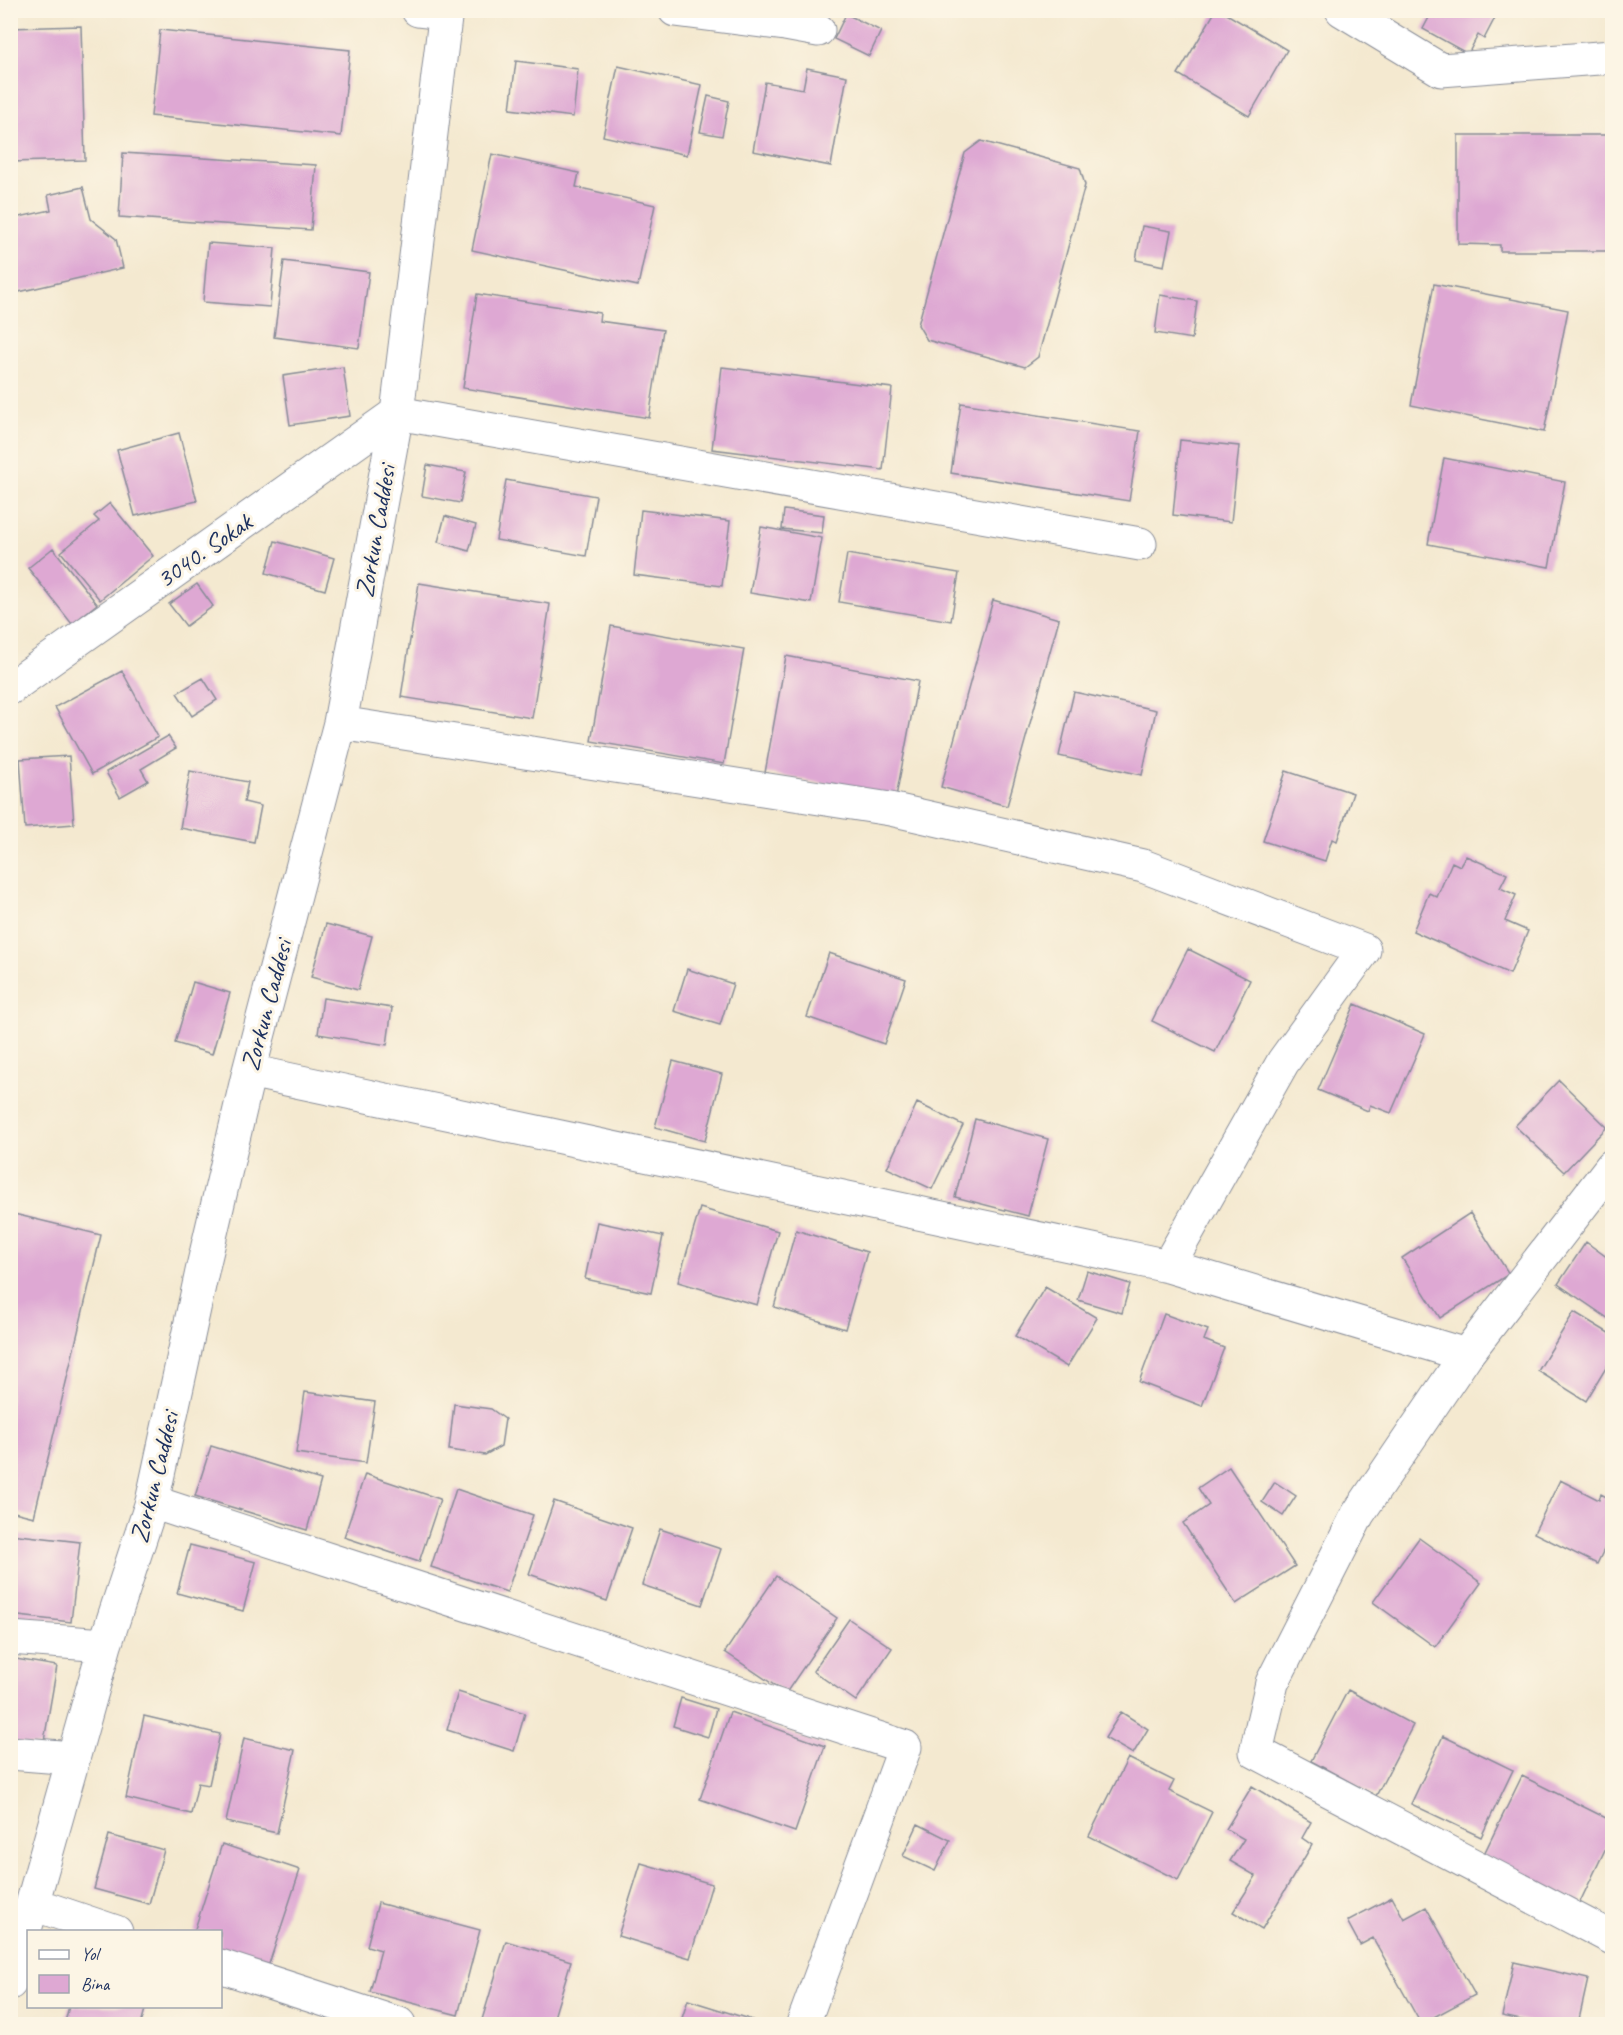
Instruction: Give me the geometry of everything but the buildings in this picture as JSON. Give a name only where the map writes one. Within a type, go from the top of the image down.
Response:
[{"type":"street","points":[[675,10],[787,17],[818,30]]},
{"type":"street","points":[[1342,10],[1385,22],[1441,70],[1600,59],[1612,35]]},
{"type":"street","name":"Zorkun Caddesi","points":[[10,1983],[105,1645],[152,1502],[203,1267],[249,1071],[340,723],[397,413],[436,11]]},
{"type":"street","points":[[397,413],[1140,544]]},
{"type":"street","name":"3040. Sokak","points":[[10,688],[397,413]]},
{"type":"street","points":[[340,723],[890,809],[1143,866],[1364,950],[1283,1062],[1168,1266]]},
{"type":"street","points":[[249,1071],[1168,1266],[1466,1355]]},
{"type":"street","points":[[1612,1166],[1466,1355],[1358,1514],[1272,1683],[1256,1752],[1612,1938]]},
{"type":"street","points":[[152,1502],[905,1748],[803,2025]]},
{"type":"street","points":[[10,1638],[105,1645]]},
{"type":"street","points":[[10,1753],[73,1758]]},
{"type":"street","points":[[33,1904],[110,1930]]},
{"type":"street","points":[[222,1967],[399,2025]]}]
